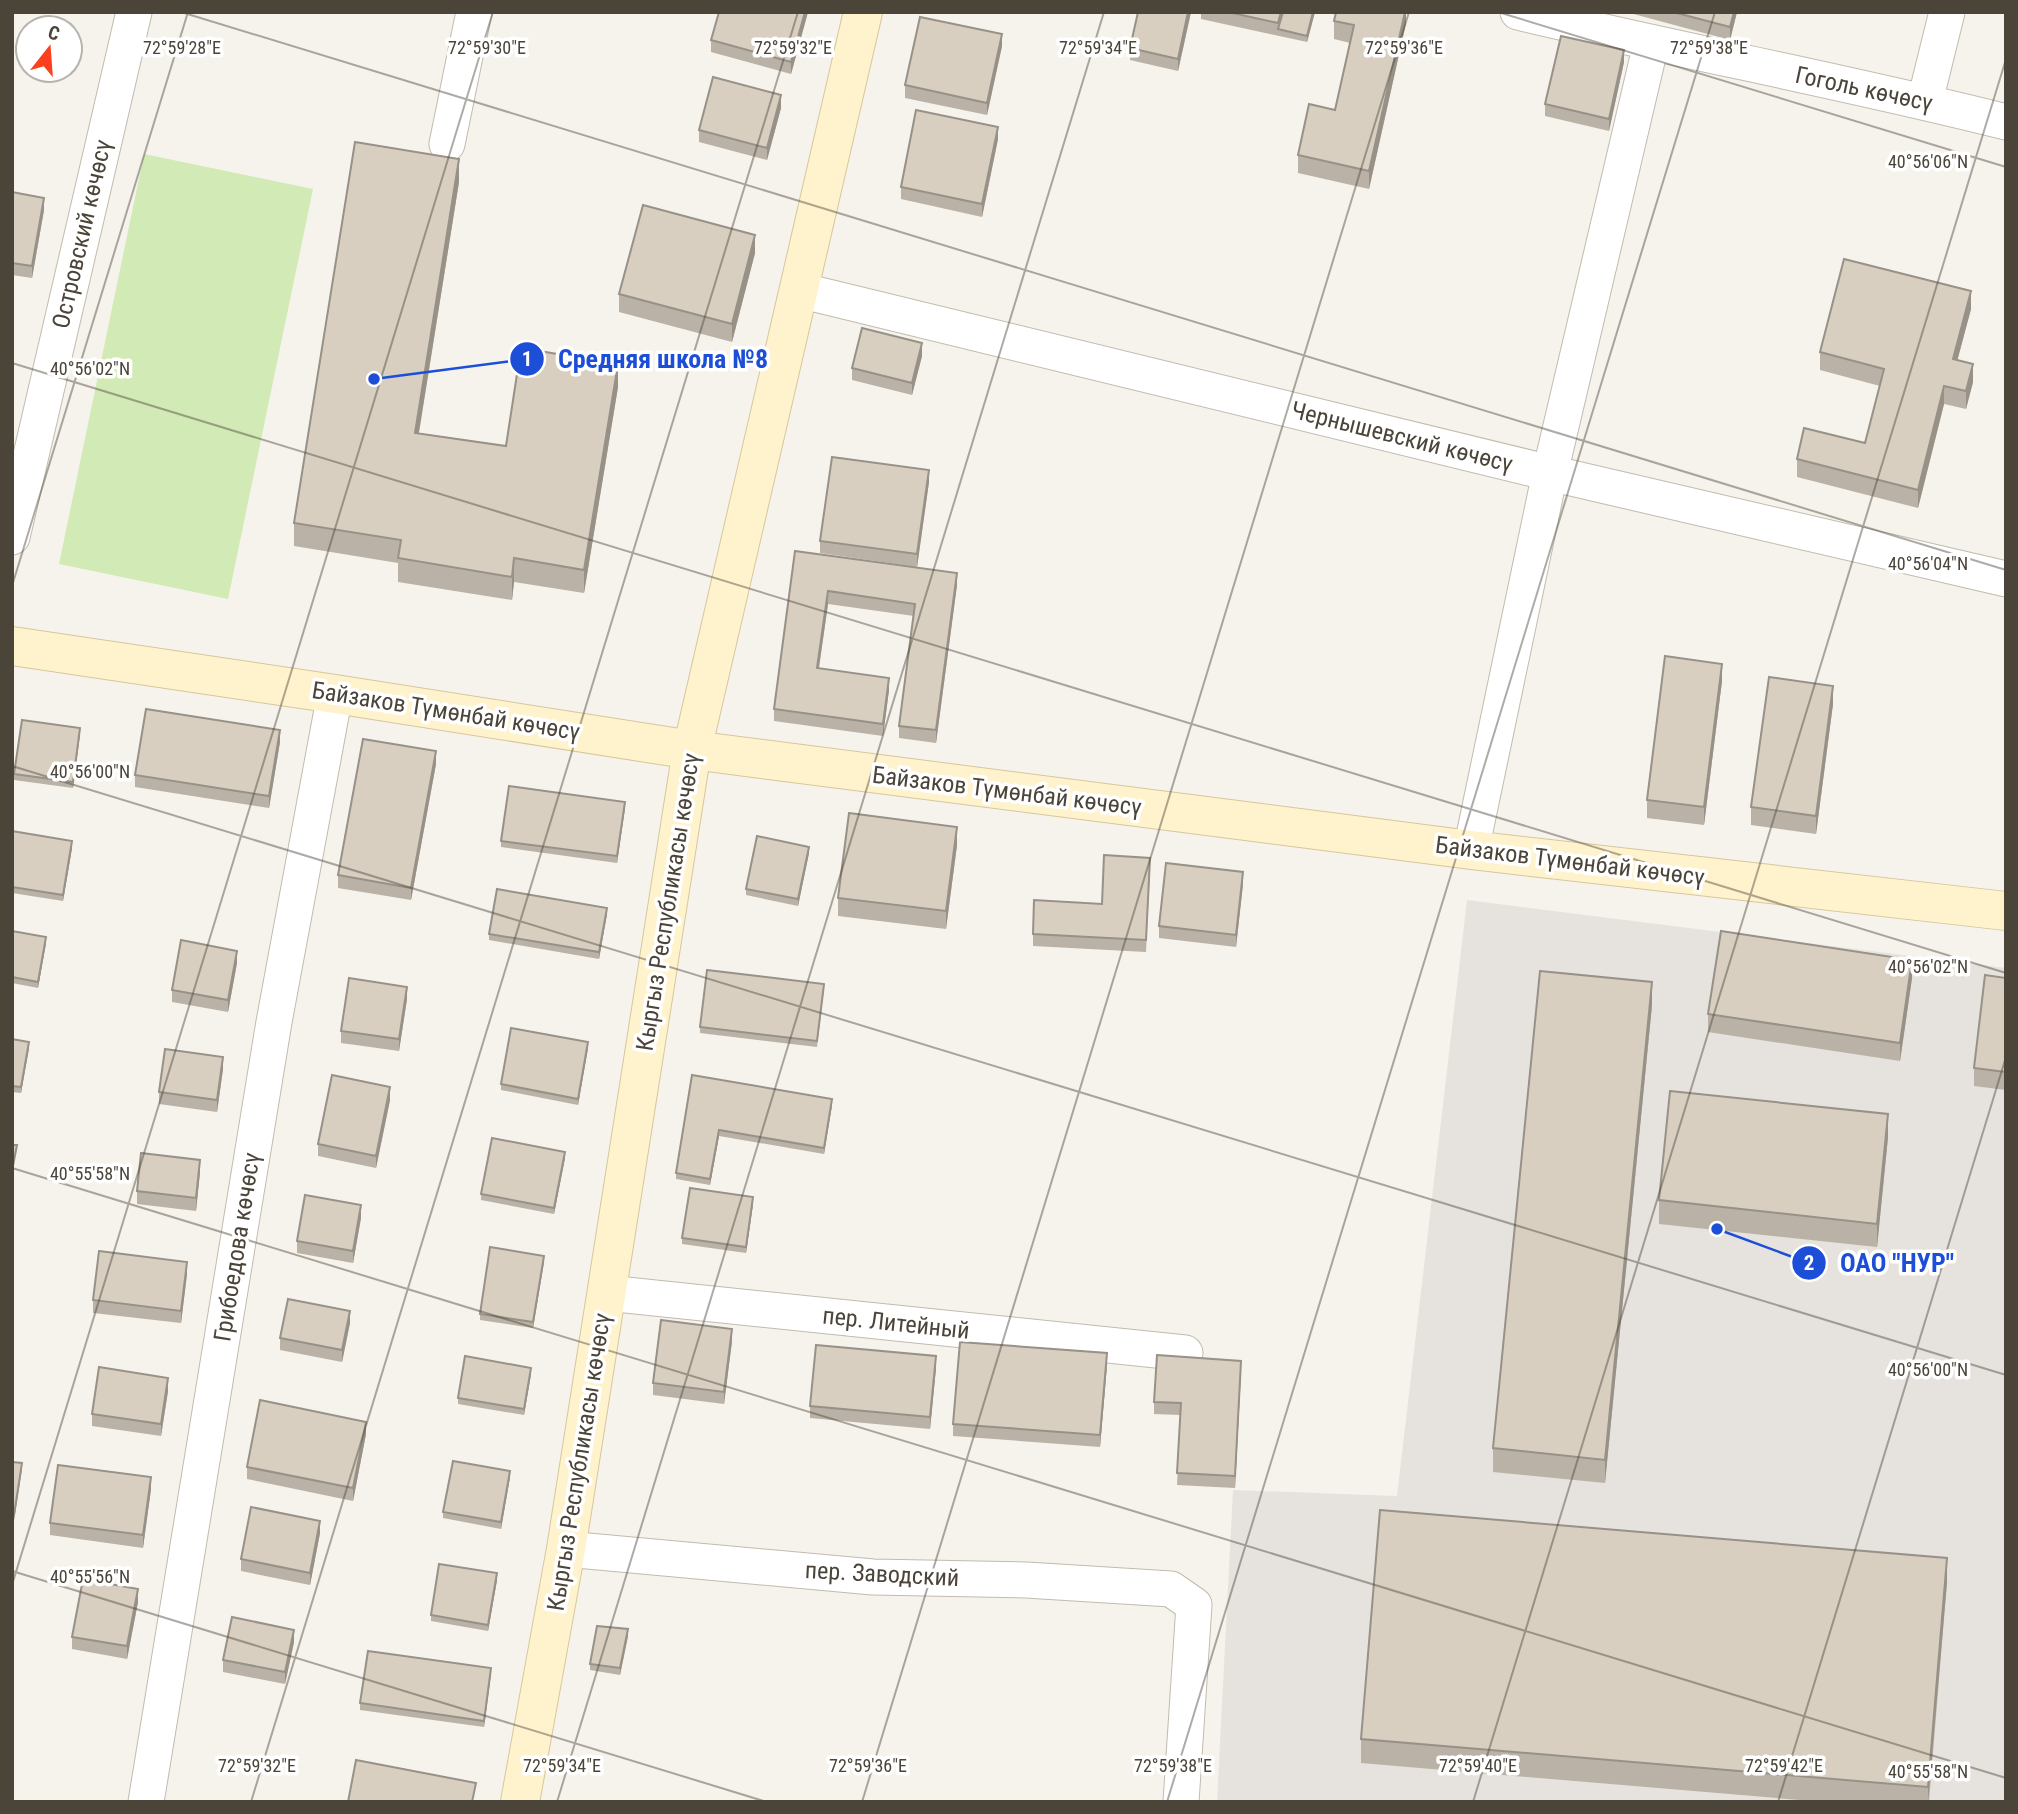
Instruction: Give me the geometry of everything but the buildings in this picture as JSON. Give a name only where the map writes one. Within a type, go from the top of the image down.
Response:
[{"type":"main road","name":"Кыргыз Республикасы көчөсү","points":[[520,1802],[566,1549],[692,750],[863,12]]},
{"type":"main road","name":"Байзаков Түмөнбай көчөсү","points":[[12,646],[692,750],[1471,850],[2006,911]]},
{"type":"street","name":"Островский көчөсү","points":[[12,537],[134,12]]},
{"type":"street","points":[[447,144],[474,12]]},
{"type":"street","name":"Гоголь көчөсү","points":[[1518,12],[2006,122]]},
{"type":"street","points":[[1925,102],[1947,12]]},
{"type":"street","points":[[1471,850],[1550,473],[1651,44]]},
{"type":"street","name":"Чернышевский көчөсү","points":[[799,290],[1550,473],[2006,579]]},
{"type":"street","name":"Грибоедова көчөсү","points":[[146,1802],[274,1022],[335,694]]},
{"type":"street","name":"пер. Литейный","points":[[607,1293],[1185,1353]]},
{"type":"street","name":"пер. Заводский","points":[[566,1549],[873,1577],[1027,1580],[1171,1589],[1194,1605],[1181,1802]]},
{"type":"shaded area","points":[[1467,900],[2006,968],[2006,1802],[1217,1802],[1233,1490],[1397,1496]]},
{"type":"green space","points":[[144,154],[313,189],[228,599],[59,564]]},
{"type":"place","name":"Средняя школа №8","points":[[374,379]]},
{"type":"place","name":"ОАО \"НУР\"","points":[[1717,1229]]}]
